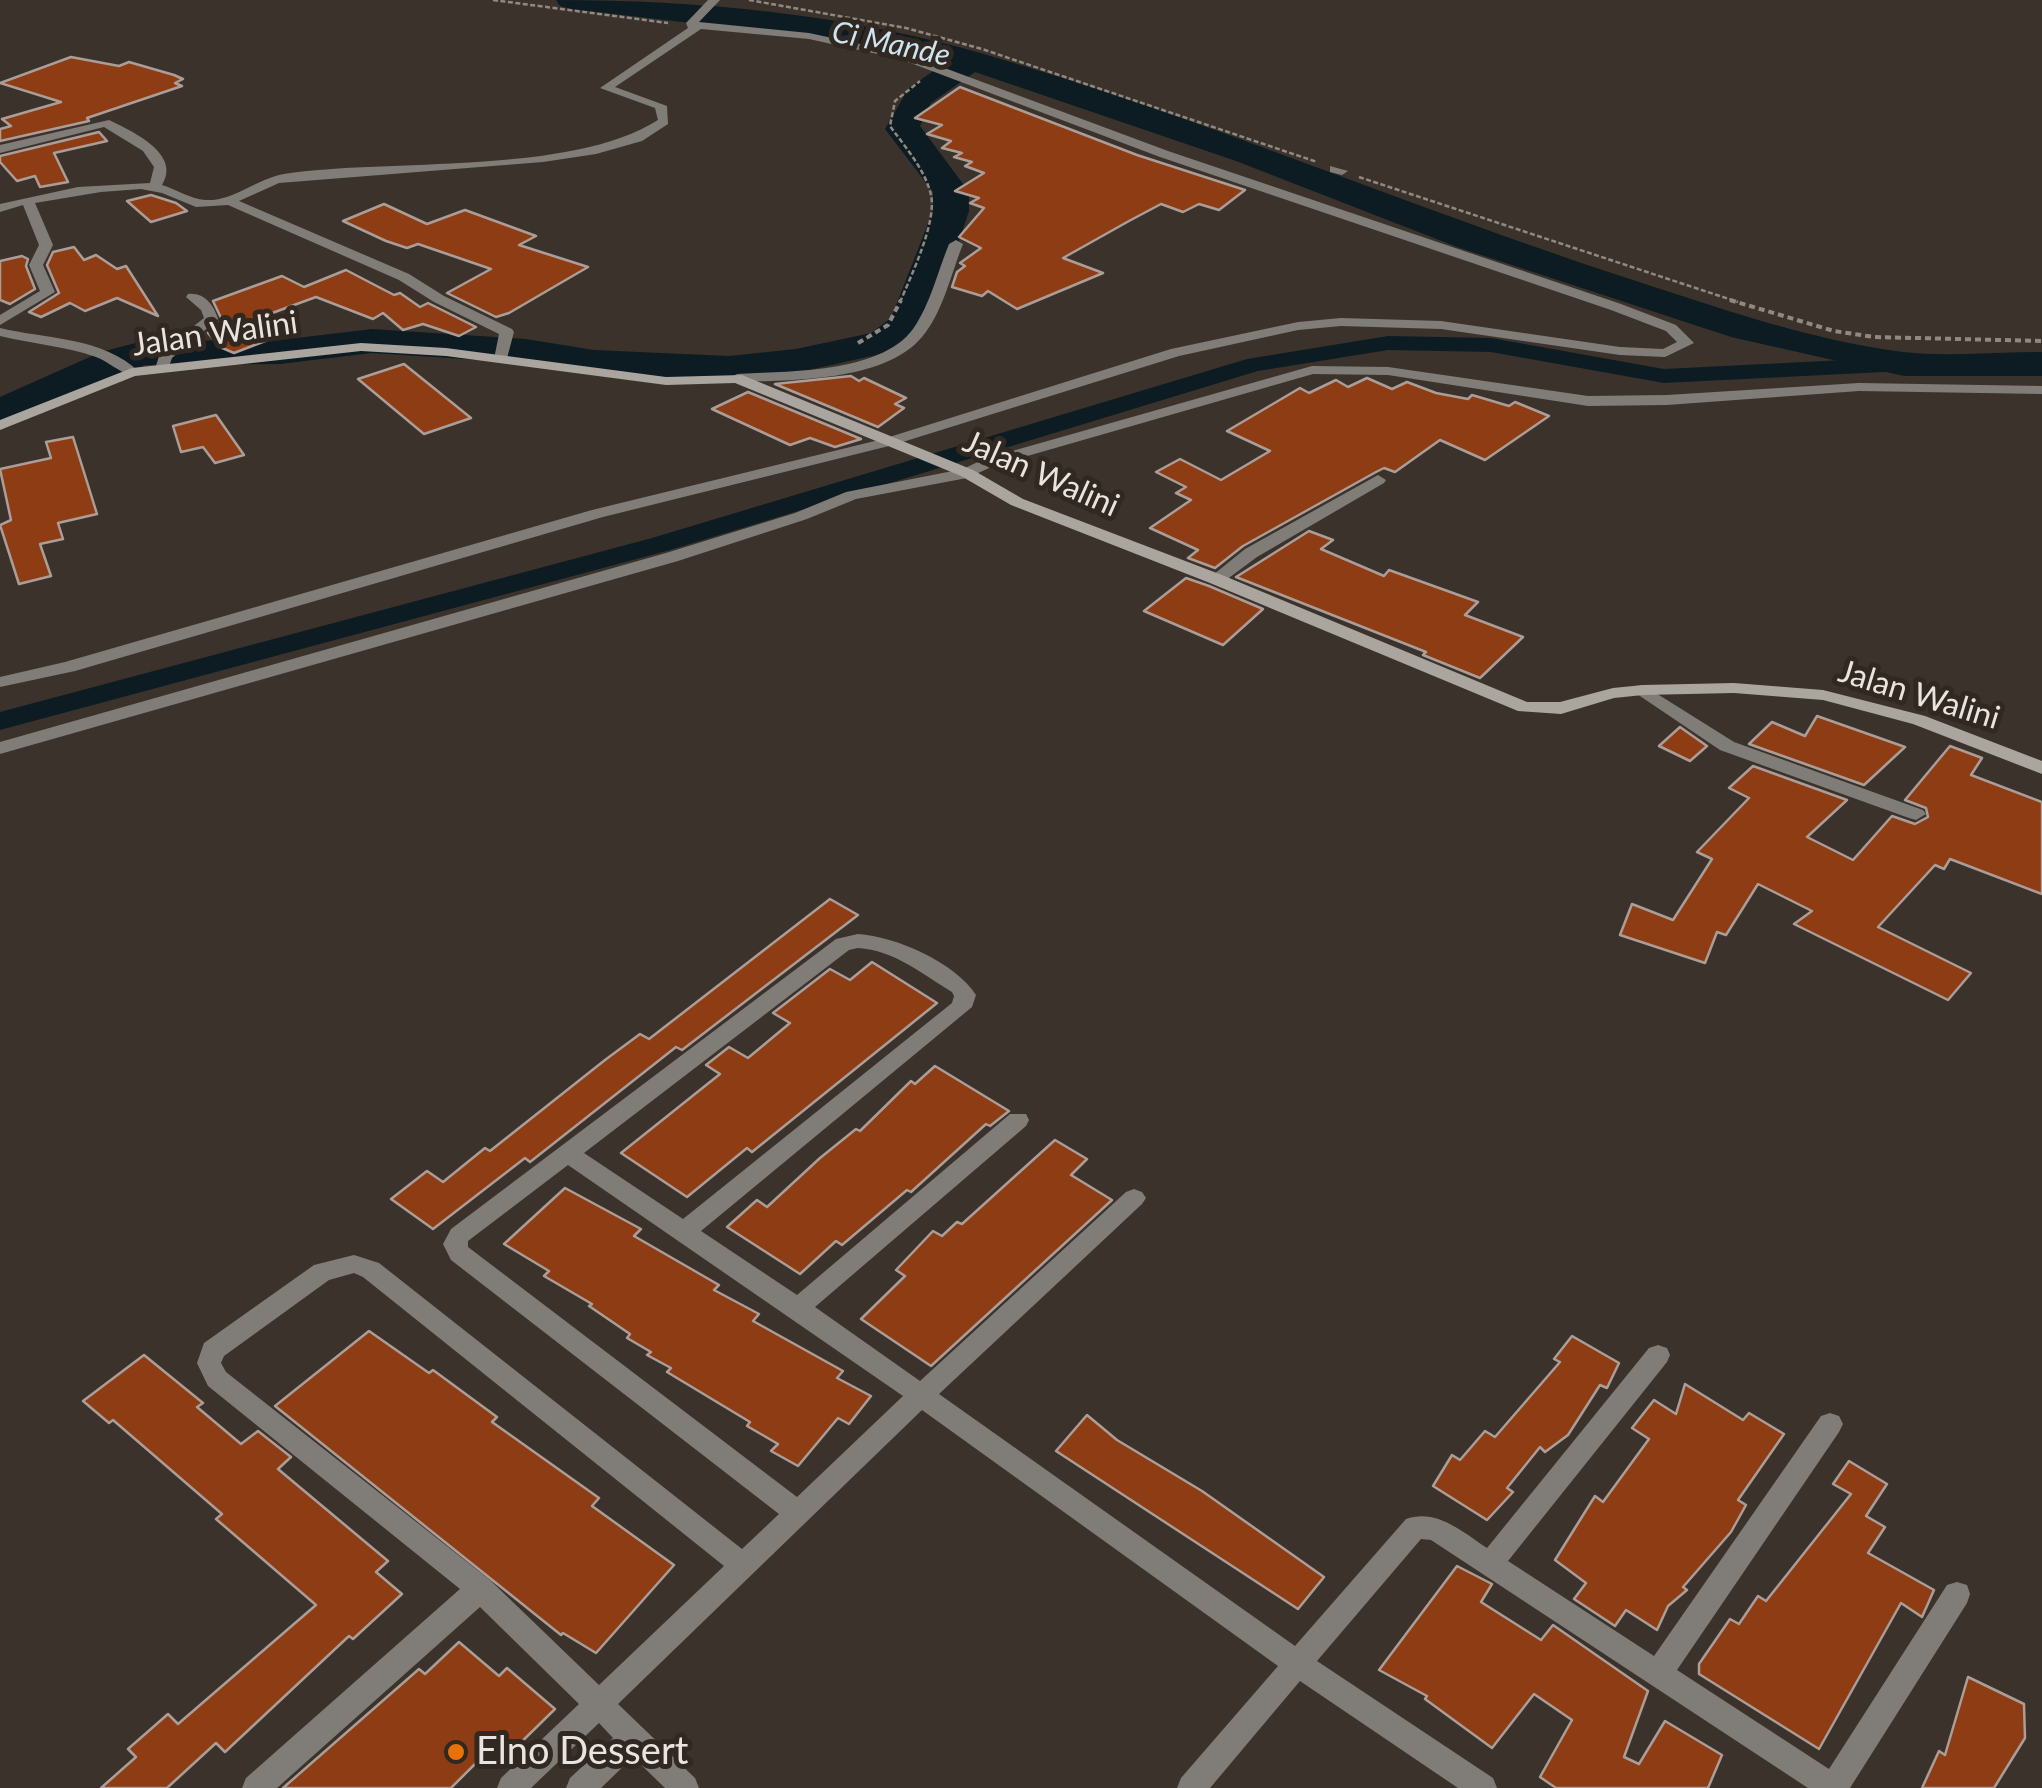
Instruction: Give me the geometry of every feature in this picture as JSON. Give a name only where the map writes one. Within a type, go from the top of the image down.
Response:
[{"type":"street","points":[[1,205],[92,190],[154,187],[201,207],[229,201],[276,180],[383,167],[580,154],[642,139],[664,121],[660,106],[606,88],[693,24],[714,0]]},
{"type":"street","points":[[0,682],[69,667],[598,513],[894,444],[1176,352],[1298,326],[1341,322],[1442,325],[1665,354],[1687,343],[1652,320],[1164,154],[947,71],[858,44],[693,24]]},
{"type":"street","points":[[0,149],[105,123],[138,140],[158,160],[163,169],[162,180],[154,187]]},
{"type":"street","points":[[229,201],[404,277],[438,300],[508,332],[503,351]]},
{"type":"street","points":[[0,321],[48,292],[36,266],[46,246],[28,202]]},
{"type":"street","points":[[737,378],[848,368],[898,351],[918,334],[956,244]]},
{"type":"street","points":[[167,357],[212,319],[208,308],[194,297]]},
{"type":"street","points":[[0,332],[70,346],[122,365]]},
{"type":"street","name":"Jalan Walini","points":[[0,426],[122,365],[167,357],[361,346],[503,351],[666,381],[737,378],[964,472],[1017,502],[1216,579],[1524,708],[1562,708],[1613,693],[1644,690],[1734,688],[1823,695],[1919,720],[2042,768]]},
{"type":"street","points":[[0,748],[616,574],[801,516],[852,495],[964,472],[1312,370],[1388,371],[1588,401],[1666,400],[1859,387],[2042,390]]},
{"type":"street","points":[[1216,579],[1251,554],[1378,480]]},
{"type":"street","points":[[1644,690],[1727,746],[1916,814]]},
{"type":"street","points":[[686,1230],[961,1007],[964,995],[959,986],[877,940],[856,939],[843,944],[566,1152],[459,1235],[456,1244],[459,1253],[799,1514]]},
{"type":"street","points":[[798,1308],[1018,1120]]},
{"type":"street","points":[[566,1152],[686,1230],[1298,1663],[1483,1788]]},
{"type":"street","points":[[511,1788],[919,1397],[1134,1198]]},
{"type":"street","points":[[685,1788],[480,1589],[217,1379],[209,1363],[213,1350],[322,1272],[340,1265],[371,1270],[744,1566]]},
{"type":"street","points":[[1490,1564],[1658,1354]]},
{"type":"street","points":[[1658,1674],[1830,1424]]},
{"type":"street","points":[[1191,1788],[1415,1526],[1436,1529],[1834,1788],[1957,1594]]},
{"type":"street","points":[[256,1788],[480,1589]]},
{"type":"street","points":[[580,1788],[634,1737]]},
{"type":"path","points":[[493,0],[590,15],[693,24]]},
{"type":"path","points":[[749,0],[847,15],[963,44],[1675,284],[1834,331],[1874,338],[2042,341]]},
{"type":"path","points":[[843,348],[881,330],[894,318],[930,228],[933,204],[928,183],[890,126],[890,118],[905,92],[947,71]]},
{"type":"building","points":[[71,57],[119,66],[129,62],[183,79],[175,83],[182,86],[87,118],[89,121],[0,141],[0,129],[11,126],[2,119],[61,102],[0,83]]},
{"type":"building","points":[[960,87],[1137,155],[1245,190],[1219,210],[1199,204],[1183,212],[1161,204],[1063,258],[1103,273],[1017,309],[988,291],[982,296],[952,287],[957,272],[965,266],[960,263],[981,248],[959,237],[984,208],[970,203],[979,198],[955,191],[984,173],[965,166],[972,162],[954,157],[962,153],[942,148],[951,141],[927,134],[942,125],[915,118]]},
{"type":"building","points":[[99,132],[107,141],[54,153],[68,182],[40,187],[35,176],[17,181],[0,162],[0,156]]},
{"type":"building","points":[[151,195],[187,211],[151,222],[127,201]]},
{"type":"building","points":[[384,204],[427,224],[465,210],[536,236],[519,245],[588,267],[496,317],[447,293],[491,269],[418,244],[407,248],[343,221]]},
{"type":"building","points":[[74,247],[84,260],[96,255],[117,269],[126,266],[158,316],[117,298],[85,311],[70,303],[41,317],[29,312],[59,293],[47,265],[53,252]]},
{"type":"building","points":[[22,256],[28,259],[26,266],[35,289],[10,304],[0,300],[0,261]]},
{"type":"building","points":[[346,270],[394,295],[400,293],[420,307],[428,303],[476,327],[459,336],[423,324],[403,330],[383,313],[373,319],[316,297],[253,320],[273,338],[234,353],[220,347],[208,333],[222,320],[213,301],[282,276],[304,287]]},
{"type":"building","points":[[404,364],[471,418],[424,434],[358,379]]},
{"type":"building","points":[[851,376],[906,398],[895,404],[904,408],[878,427],[775,384]]},
{"type":"building","points":[[1367,378],[1392,389],[1407,382],[1468,399],[1472,395],[1509,406],[1515,402],[1549,416],[1485,460],[1440,440],[1395,472],[1384,468],[1376,472],[1243,546],[1215,568],[1188,558],[1198,550],[1150,528],[1191,500],[1176,493],[1186,487],[1156,472],[1180,459],[1221,480],[1270,451],[1227,431],[1300,388],[1309,393],[1336,380],[1348,387]]},
{"type":"building","points":[[748,392],[861,439],[835,447],[810,438],[790,445],[712,409]]},
{"type":"building","points":[[216,415],[244,455],[215,463],[203,447],[181,452],[173,426]]},
{"type":"building","points":[[73,437],[97,514],[58,523],[63,539],[40,544],[51,576],[19,584],[0,525],[11,520],[0,469],[51,458],[46,442]]},
{"type":"building","points":[[1309,531],[1333,540],[1321,549],[1384,576],[1389,570],[1478,602],[1465,615],[1523,637],[1480,678],[1423,655],[1426,652],[1236,577]]},
{"type":"building","points":[[1186,578],[1263,609],[1223,645],[1144,611]]},
{"type":"building","points":[[1817,716],[1905,747],[1864,785],[1749,744],[1772,722],[1805,736]]},
{"type":"building","points":[[1680,727],[1707,746],[1690,761],[1659,746]]},
{"type":"building","points":[[1950,746],[1982,758],[1971,775],[2042,802],[2042,894],[1950,859],[1944,869],[1935,865],[1878,927],[1971,973],[1948,1000],[1794,924],[1812,911],[1758,884],[1726,935],[1717,932],[1705,963],[1620,935],[1632,904],[1673,920],[1712,859],[1697,852],[1749,798],[1729,788],[1753,766],[1847,800],[1807,837],[1853,860],[1892,816],[1915,824],[1928,817],[1926,808],[1905,800]]},
{"type":"building","points":[[830,899],[858,915],[682,1050],[676,1047],[530,1162],[525,1158],[433,1229],[391,1199],[427,1171],[443,1182],[485,1148],[490,1151],[640,1034],[649,1039]]},
{"type":"building","points":[[872,962],[937,1003],[752,1152],[747,1148],[687,1197],[621,1153],[720,1074],[706,1065],[729,1047],[748,1058],[790,1023],[773,1013],[830,969],[850,980]]},
{"type":"building","points":[[935,1066],[1009,1111],[990,1126],[986,1124],[911,1192],[907,1190],[842,1245],[836,1241],[800,1274],[727,1227],[757,1200],[767,1207],[820,1158],[856,1129],[860,1131],[911,1081],[915,1084]]},
{"type":"building","points":[[1055,1140],[1087,1159],[1071,1175],[1112,1200],[931,1366],[861,1319],[905,1276],[896,1270],[933,1231],[942,1236],[957,1222],[962,1224]]},
{"type":"building","points":[[565,1188],[641,1229],[634,1236],[719,1285],[714,1290],[759,1314],[753,1321],[843,1371],[837,1378],[871,1396],[849,1424],[838,1418],[798,1466],[771,1451],[778,1444],[747,1426],[750,1422],[667,1372],[671,1368],[647,1355],[651,1352],[627,1338],[630,1334],[589,1306],[592,1304],[544,1276],[549,1271],[504,1244]]},
{"type":"building","points":[[369,1331],[429,1373],[433,1370],[497,1417],[492,1422],[599,1498],[592,1506],[674,1565],[596,1653],[561,1635],[275,1406]]},
{"type":"building","points":[[1572,1336],[1619,1363],[1607,1388],[1600,1385],[1568,1435],[1545,1452],[1540,1447],[1507,1488],[1513,1492],[1487,1520],[1433,1486],[1452,1455],[1460,1460],[1485,1431],[1495,1437],[1560,1362],[1554,1359]]},
{"type":"building","points":[[144,1355],[203,1403],[197,1407],[241,1444],[258,1431],[291,1457],[278,1469],[388,1561],[376,1572],[402,1594],[353,1639],[349,1636],[225,1752],[216,1743],[167,1788],[101,1788],[136,1757],[128,1749],[168,1714],[178,1724],[316,1605],[216,1519],[222,1514],[113,1420],[109,1423],[83,1401]]},
{"type":"building","points":[[1685,1384],[1743,1420],[1749,1413],[1784,1434],[1738,1500],[1746,1505],[1731,1532],[1683,1587],[1687,1590],[1668,1606],[1657,1630],[1626,1610],[1615,1626],[1574,1599],[1586,1583],[1555,1560],[1595,1496],[1603,1502],[1649,1439],[1632,1428],[1654,1400],[1676,1414]]},
{"type":"building","points":[[1087,1415],[1117,1440],[1202,1491],[1324,1577],[1298,1609],[1056,1451]]},
{"type":"building","points":[[1849,1461],[1887,1484],[1866,1516],[1885,1527],[1868,1553],[1934,1590],[1922,1617],[1901,1603],[1819,1749],[1699,1674],[1699,1664],[1730,1619],[1739,1624],[1758,1596],[1766,1601],[1851,1494],[1833,1484]]},
{"type":"building","points":[[1457,1566],[1492,1584],[1481,1602],[1541,1640],[1553,1625],[1648,1691],[1624,1757],[1639,1764],[1665,1721],[1722,1755],[1708,1788],[1556,1788],[1540,1777],[1572,1720],[1534,1694],[1492,1748],[1425,1699],[1427,1696],[1379,1670]]},
{"type":"building","points":[[459,1642],[499,1676],[507,1668],[555,1709],[505,1758],[492,1747],[451,1788],[283,1788],[419,1669],[425,1674]]},
{"type":"building","points":[[1968,1677],[2024,1704],[2025,1738],[1994,1788],[1922,1788],[1939,1751],[1945,1755]]},
{"type":"waterway","name":"Ci Mande","points":[[571,0],[852,33],[973,61]]},
{"type":"waterway","points":[[0,412],[115,361],[143,353],[280,352],[372,341],[526,351],[594,362],[729,368],[796,361],[884,342],[906,326],[918,307],[951,211],[951,192],[914,139],[902,129],[919,96],[973,61]]},
{"type":"waterway","points":[[973,61],[1248,154],[1470,239],[1745,329],[1904,364],[2042,364]]},
{"type":"waterway","points":[[0,721],[661,544],[1255,364],[1388,343],[1491,345],[1664,376],[1904,364]]},
{"type":"place","name":"Elno Dessert","points":[[456,1752]]}]
